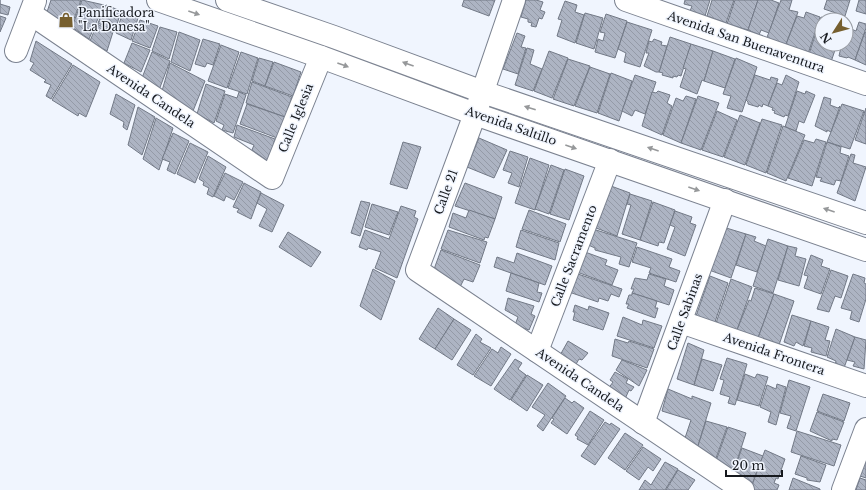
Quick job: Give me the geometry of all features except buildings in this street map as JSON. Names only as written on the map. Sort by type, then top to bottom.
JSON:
[{"type":"street","name":"Avenida Saltillo","points":[[158,0],[321,57],[475,114],[866,250]]},
{"type":"street","name":"Avenida Saltillo","points":[[227,0],[334,37],[483,92],[866,223]]},
{"type":"street","name":"Calle 21","points":[[417,270],[483,92],[514,0]]},
{"type":"street","name":"Avenida San Buenaventura","points":[[626,0],[866,84]]},
{"type":"street","points":[[16,51],[33,7]]},
{"type":"street","name":"Avenida Candela","points":[[33,7],[272,178]]},
{"type":"street","name":"Calle Iglesia","points":[[272,178],[321,57]]},
{"type":"street","name":"Calle Sacramento","points":[[537,351],[610,160]]},
{"type":"street","name":"Calle Sabinas","points":[[643,423],[725,200]]},
{"type":"street","name":"Avenida Candela","points":[[417,270],[743,490]]},
{"type":"street","name":"Avenida Frontera","points":[[681,322],[866,386]]},
{"type":"street","points":[[843,490],[866,429]]},
{"type":"place","name":"Panificadora \"La Danesa\"","points":[[66,20]]}]
